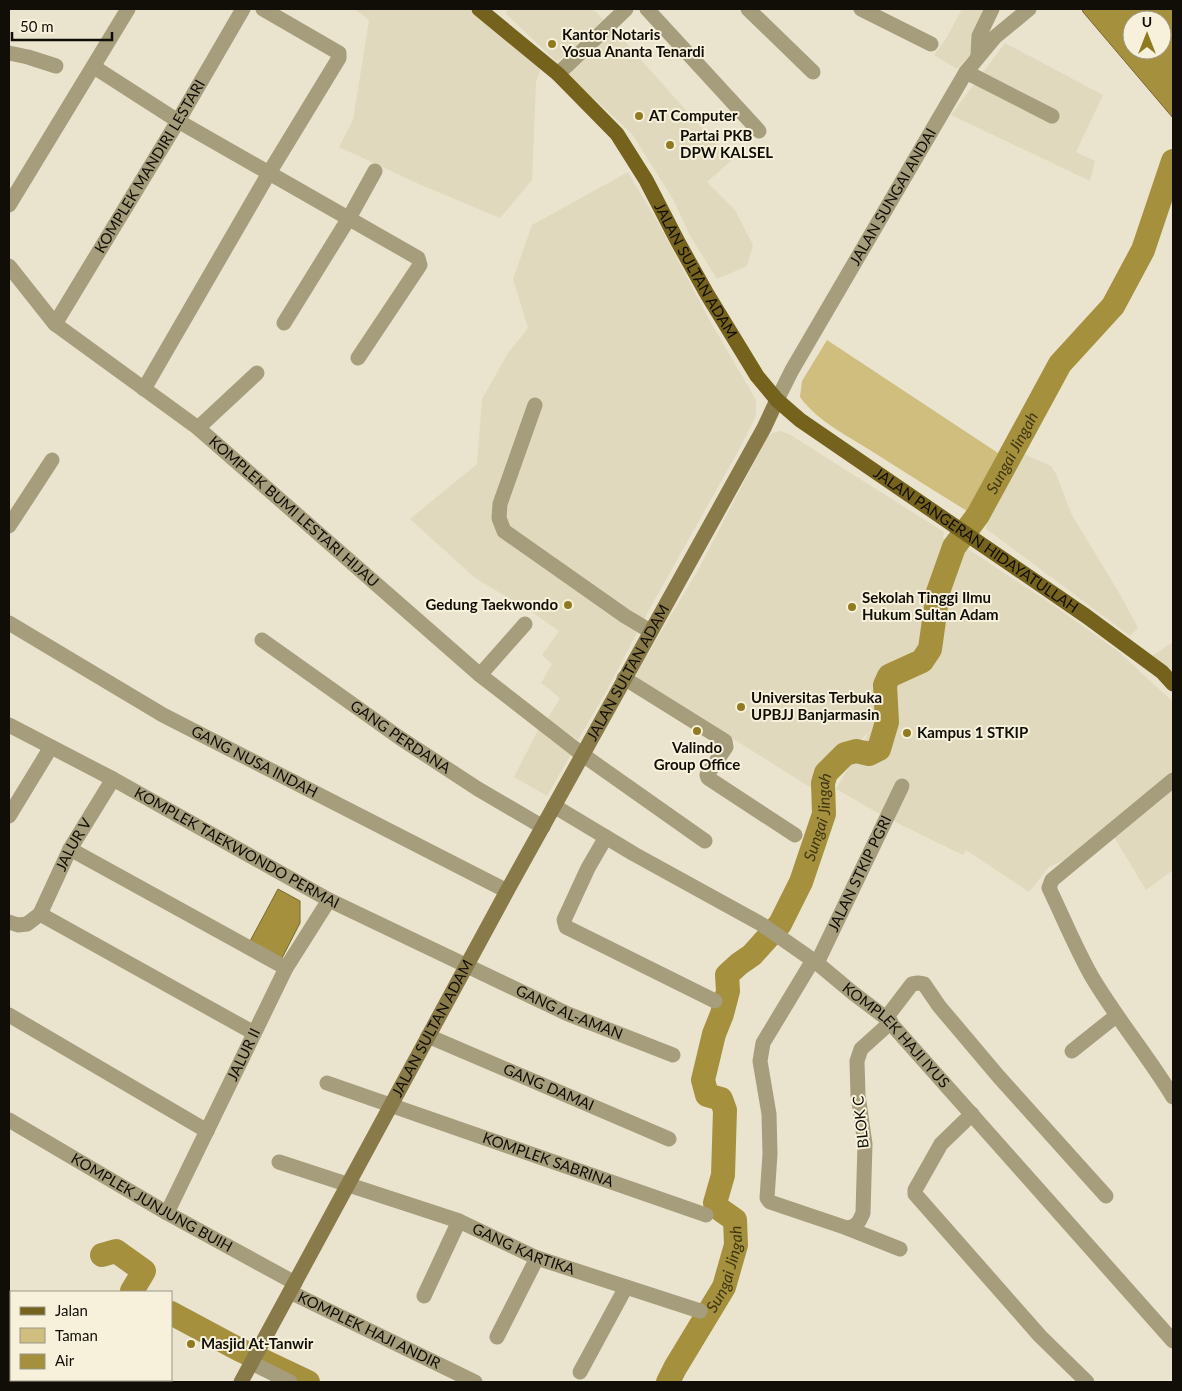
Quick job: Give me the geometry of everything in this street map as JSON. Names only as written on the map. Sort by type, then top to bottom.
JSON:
[{"type":"main road","name":"JALAN SULTAN ADAM","points":[[241,1382],[542,827],[764,428],[777,400],[757,376],[707,294],[630,154],[616,134],[558,74],[479,9]]},
{"type":"main road","name":"JALAN PANGERAN HIDAYATULLAH","points":[[777,400],[800,420],[1094,622],[1162,672],[1173,684]]},
{"type":"street","points":[[9,205],[15,182],[94,67],[128,9]]},
{"type":"street","name":"KOMPLEK MANDIRI LESTARI","points":[[55,324],[178,121],[243,9]]},
{"type":"street","points":[[144,389],[339,55],[263,9]]},
{"type":"street","points":[[558,74],[626,9]]},
{"type":"street","points":[[648,9],[759,131]]},
{"type":"street","points":[[748,9],[813,72]]},
{"type":"street","points":[[861,9],[931,44]]},
{"type":"street","points":[[978,55],[979,36],[992,9]]},
{"type":"street","name":"JALAN SUNGAI ANDAI","points":[[777,400],[801,353],[966,72],[978,55],[995,37],[1029,9]]},
{"type":"street","points":[[9,53],[56,66]]},
{"type":"street","points":[[94,67],[178,121],[418,258],[420,265],[358,358]]},
{"type":"street","points":[[966,72],[1052,116]]},
{"type":"street","points":[[284,323],[349,218],[375,171]]},
{"type":"street","name":"KOMPLEK BUMI LESTARI HIJAU","points":[[9,266],[55,324],[198,428],[480,675],[583,754],[705,841]]},
{"type":"street","points":[[198,428],[257,373]]},
{"type":"street","points":[[535,404],[500,504],[499,518],[504,531],[625,616],[650,631]]},
{"type":"street","points":[[9,526],[52,460]]},
{"type":"street","name":"GANG NUSA INDAH","points":[[9,623],[163,715],[507,891]]},
{"type":"street","points":[[480,675],[525,624]]},
{"type":"street","name":"GANG PERDANA","points":[[262,640],[400,738],[478,790],[542,827]]},
{"type":"street","points":[[624,678],[725,742],[726,747],[707,775],[708,778],[794,835]]},
{"type":"street","name":"KOMPLEK TAEKWONDO PERMAI","points":[[9,725],[113,779],[329,900],[466,967]]},
{"type":"street","points":[[9,816],[51,746]]},
{"type":"street","name":"JALUR V","points":[[40,914],[70,849],[113,779]]},
{"type":"street","points":[[1173,780],[1049,884],[1049,888],[1091,975],[1116,1016],[1159,1074],[1173,1097]]},
{"type":"street","name":"JALAN STKIP PGRI","points":[[847,1228],[770,1202],[767,1198],[770,1154],[769,1114],[760,1061],[763,1043],[815,961],[902,786]]},
{"type":"street","name":"KOMPLEK HAJI IYUS","points":[[554,806],[761,924],[815,961],[852,993],[888,1020],[1173,1341]]},
{"type":"street","points":[[606,837],[588,868],[564,920],[566,927],[714,1001]]},
{"type":"street","points":[[70,849],[286,968]]},
{"type":"street","name":"JALUR II","points":[[167,1213],[286,968],[329,900]]},
{"type":"street","points":[[9,922],[18,925],[27,924],[40,914],[254,1033]]},
{"type":"street","name":"GANG AL-AMAN","points":[[466,967],[568,1014],[673,1055]]},
{"type":"street","points":[[888,1020],[912,984],[924,984],[939,1006],[999,1077],[1106,1196]]},
{"type":"street","points":[[9,1015],[207,1131]]},
{"type":"street","points":[[1072,1051],[1116,1016]]},
{"type":"street","name":"BLOK C","points":[[847,1228],[854,1227],[859,1222],[862,1213],[865,1144],[858,1095],[856,1061],[861,1049],[888,1020]]},
{"type":"street","name":"GANG DAMAI","points":[[428,1036],[669,1138]]},
{"type":"street","name":"KOMPLEK SABRINA","points":[[327,1083],[706,1215]]},
{"type":"street","points":[[972,1114],[941,1144],[915,1190],[915,1194],[1040,1336],[1087,1382]]},
{"type":"street","name":"KOMPLEK JUNJUNG BUIH","points":[[9,1120],[292,1288]]},
{"type":"street","name":"GANG KARTIKA","points":[[279,1162],[348,1186],[459,1220],[536,1258],[700,1310]]},
{"type":"street","points":[[424,1296],[459,1220]]},
{"type":"street","points":[[847,1228],[900,1249]]},
{"type":"street","points":[[497,1337],[536,1258]]},
{"type":"street","points":[[580,1372],[626,1287]]},
{"type":"street","name":"KOMPLEK HAJI ANDIR","points":[[292,1288],[475,1382]]},
{"type":"street","points":[[255,1357],[290,1382]]},
{"type":"shaded area","points":[[354,9],[475,9],[541,68],[536,82],[532,180],[500,218],[419,184],[339,147],[353,120],[369,20]]},
{"type":"shaded area","points":[[509,9],[593,9],[604,20],[557,62],[505,13]]},
{"type":"shaded area","points":[[962,9],[984,9],[973,52],[957,69],[934,55],[947,37]]},
{"type":"shaded area","points":[[611,26],[731,161],[707,182],[735,210],[753,245],[747,266],[717,279],[689,234],[674,201],[632,134],[571,77],[568,68]]},
{"type":"shaded area","points":[[1005,43],[1103,95],[1076,152],[1095,161],[1090,181],[951,115]]},
{"type":"shaded area","points":[[628,172],[756,400],[756,416],[578,740],[547,719],[560,698],[541,683],[552,664],[542,655],[559,631],[529,610],[475,578],[410,519],[477,464],[482,399],[508,353],[528,328],[513,279],[532,225]]},
{"type":"shaded area","points":[[781,431],[789,434],[944,532],[943,538],[947,541],[920,659],[913,660],[912,663],[899,664],[881,677],[877,718],[888,700],[886,694],[892,683],[902,676],[906,678],[917,677],[936,626],[937,603],[956,553],[962,545],[1056,607],[1119,652],[1173,702],[1173,870],[1146,890],[1114,837],[1049,867],[1029,892],[966,850],[963,855],[887,818],[836,789],[869,732],[858,742],[840,749],[816,791],[637,678],[637,672],[698,570],[768,436]]},
{"type":"shaded area","points":[[1024,454],[1051,466],[1056,474],[1072,515],[1138,628],[1130,636],[985,528]]},
{"type":"shaded area","points":[[1173,642],[1173,673],[1152,656]]},
{"type":"shaded area","points":[[539,728],[573,751],[547,796],[514,777]]},
{"type":"green space","points":[[827,340],[998,453],[967,511],[834,428],[807,406],[800,397],[802,381]]},
{"type":"water","points":[[1082,9],[1173,9],[1173,118],[1124,60],[1172,60],[1172,10],[1122,10],[1122,58]]},
{"type":"water","points":[[278,889],[300,901],[300,923],[281,960],[249,943]]},
{"type":"waterway","name":"Sungai Jingah","points":[[668,1382],[724,1287],[736,1245],[735,1220],[718,1208],[715,1203],[723,1175],[725,1110],[721,1099],[707,1095],[703,1080],[714,1034],[728,991],[727,975],[752,955],[780,924],[801,882],[824,814],[823,783],[826,773],[845,754],[856,751],[869,754],[879,749],[887,722],[885,685],[889,676],[922,661],[930,649],[938,592],[954,547],[978,515],[1060,364],[1113,306],[1143,250],[1173,161]]},
{"type":"waterway","points":[[102,1255],[116,1251],[144,1271],[132,1291]]},
{"type":"waterway","points":[[172,1314],[240,1350],[308,1382]]},
{"type":"place","name":"Kantor Notaris Yosua Ananta Tenardi","points":[[552,44]]},
{"type":"place","name":"AT Computer","points":[[639,116]]},
{"type":"place","name":"Partai PKB DPW KALSEL","points":[[670,145]]},
{"type":"place","name":"Gedung Taekwondo","points":[[568,605]]},
{"type":"place","name":"Sekolah Tinggi Ilmu Hukum Sultan Adam","points":[[852,607]]},
{"type":"place","name":"Universitas Terbuka UPBJJ Banjarmasin","points":[[741,707]]},
{"type":"place","name":"Valindo Group Office","points":[[697,731]]},
{"type":"place","name":"Kampus 1 STKIP","points":[[907,733]]},
{"type":"place","name":"Masjid At-Tanwir","points":[[191,1344]]}]
